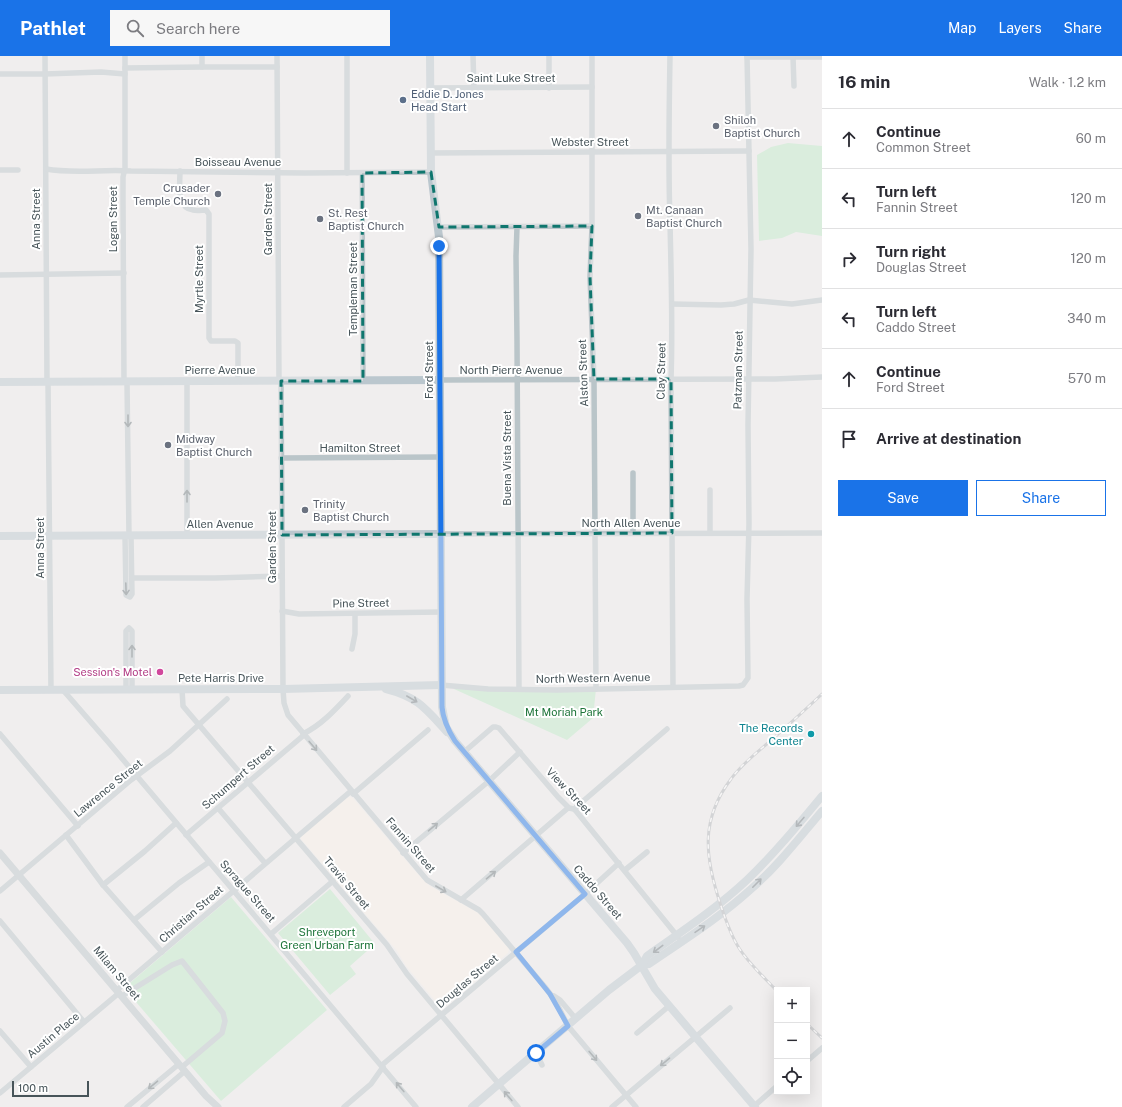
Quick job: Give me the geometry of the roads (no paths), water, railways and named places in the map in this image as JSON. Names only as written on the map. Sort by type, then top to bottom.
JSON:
[{"type":"main road","name":"Ford Street","points":[[430,56],[430,153],[438,227],[442,685]]},
{"type":"main road","name":"Pierre Avenue","points":[[0,382],[440,380]]},
{"type":"main road","name":"Allen Avenue","points":[[0,536],[440,534]]},
{"type":"main road","name":"Pete Harris Drive","points":[[0,690],[283,689],[442,685]]},
{"type":"main road","name":"Caddo Street","points":[[442,685],[446,727],[455,741],[627,943],[642,965],[651,984],[754,1107]]},
{"type":"main road","points":[[376,686],[400,692],[415,699],[455,741]]},
{"type":"main road","points":[[679,938],[746,881],[777,849],[822,796]]},
{"type":"main road","points":[[472,1107],[642,965],[647,956],[719,916],[751,889],[783,857],[822,811]]},
{"type":"street","name":"Anna Street","points":[[45,56],[51,690]]},
{"type":"street","name":"Logan Street","points":[[125,56],[123,201],[128,536],[126,595],[128,597],[132,594],[128,536]]},
{"type":"street","points":[[202,56],[202,67]]},
{"type":"street","name":"Garden Street","points":[[277,56],[283,689]]},
{"type":"street","points":[[347,56],[348,173]]},
{"type":"street","points":[[473,56],[474,88]]},
{"type":"street","points":[[549,56],[549,88]]},
{"type":"street","name":"Alston Street","points":[[592,56],[592,226],[590,291],[594,379],[596,689]]},
{"type":"street","name":"Clay Street","points":[[670,56],[669,152],[672,304],[672,353],[670,379],[673,687]]},
{"type":"street","points":[[748,56],[822,57]]},
{"type":"street","name":"Patzman Street","points":[[745,683],[748,678],[750,221],[748,56]]},
{"type":"street","points":[[793,57],[794,86]]},
{"type":"street","points":[[0,74],[45,74],[202,67],[277,67]]},
{"type":"street","name":"Saint Luke Street","points":[[430,88],[592,87]]},
{"type":"street","name":"Webster Street","points":[[430,153],[749,151]]},
{"type":"street","name":"Boisseau Avenue","points":[[46,169],[81,171],[180,172],[431,172]]},
{"type":"street","points":[[0,170],[18,170]]},
{"type":"street","name":"Myrtle Street","points":[[180,172],[180,192],[182,204],[193,210],[206,210],[209,214],[209,338],[211,341],[235,341],[238,343],[238,381]]},
{"type":"street","name":"Templeman Street","points":[[362,173],[363,381]]},
{"type":"street","points":[[438,227],[592,226]]},
{"type":"street","name":"Buena Vista Street","points":[[517,227],[519,689]]},
{"type":"street","points":[[0,275],[46,273],[124,273]]},
{"type":"street","points":[[672,304],[721,305],[734,304],[749,300],[792,304],[822,300]]},
{"type":"street","name":"North Pierre Avenue","points":[[440,380],[775,379],[822,377]]},
{"type":"street","points":[[187,382],[187,535]]},
{"type":"street","name":"Hamilton Street","points":[[281,458],[440,457]]},
{"type":"street","points":[[633,473],[633,533]]},
{"type":"street","points":[[710,490],[710,533]]},
{"type":"street","name":"North Allen Avenue","points":[[440,534],[822,532]]},
{"type":"street","points":[[132,578],[282,576]]},
{"type":"street","name":"Pine Street","points":[[282,611],[299,614],[441,612]]},
{"type":"street","points":[[352,649],[355,634],[355,614]]},
{"type":"street","points":[[129,628],[132,631],[129,690],[126,631],[129,628]]},
{"type":"street","name":"North Western Avenue","points":[[442,685],[488,689],[562,690],[739,686],[745,683]]},
{"type":"street","name":"Travis Street","points":[[182,689],[183,706],[387,946],[407,974],[518,1107]]},
{"type":"street","name":"Fannin Street","points":[[283,689],[286,710],[303,734],[427,880],[483,914],[550,994],[568,1026],[636,1107]]},
{"type":"street","name":"Sprague Street","points":[[62,690],[234,890],[416,1107]]},
{"type":"street","name":"Schumpert Street","points":[[186,835],[303,734],[329,716],[348,696]]},
{"type":"street","name":"Lawrence Street","points":[[0,891],[137,776],[155,763],[227,699]]},
{"type":"street","name":"View Street","points":[[464,752],[493,727],[496,726],[499,728],[619,863],[679,938]]},
{"type":"street","points":[[461,900],[667,729]]},
{"type":"street","name":"Christian Street","points":[[119,993],[162,952],[265,863],[428,730]]},
{"type":"street","points":[[0,734],[78,826]]},
{"type":"street","points":[[404,853],[520,752]]},
{"type":"street","points":[[218,808],[265,863]]},
{"type":"street","points":[[103,885],[145,851],[176,823]]},
{"type":"street","points":[[66,835],[103,885],[162,952]]},
{"type":"street","points":[[625,870],[647,852]]},
{"type":"street","name":"Milam Street","points":[[0,853],[206,1096],[218,1107]]},
{"type":"street","points":[[134,920],[179,883],[209,862]]},
{"type":"street","name":"Douglas Street","points":[[344,1107],[371,1084],[382,1066],[585,894],[619,863]]},
{"type":"street","points":[[271,934],[333,882]]},
{"type":"street","points":[[0,922],[84,1022]]},
{"type":"street","points":[[119,993],[182,961],[224,1013],[225,1021],[222,1033],[182,1067],[127,1107]]},
{"type":"street","name":"Austin Place","points":[[0,1093],[119,993]]},
{"type":"street","name":"Fannin Street","points":[[550,994],[560,1000],[576,1019]]},
{"type":"street","points":[[637,1033],[669,1006]]},
{"type":"street","points":[[612,1107],[730,1008]]},
{"type":"street","points":[[0,1031],[30,1067]]},
{"type":"street","points":[[809,1059],[822,1048]]},
{"type":"street","points":[[536,1053],[542,1065]]},
{"type":"street","points":[[143,1107],[182,1067]]},
{"type":"street","points":[[754,1107],[774,1089]]},
{"type":"railway","points":[[774,988],[743,954],[728,926],[711,870],[708,839],[710,824],[714,809],[721,794],[739,769],[822,694]]},
{"type":"railway","points":[[810,1027],[822,1038]]},
{"type":"place","name":"Eddie D. Jones Head Start","points":[[403,100]]},
{"type":"place","name":"Shiloh Baptist Church","points":[[716,126]]},
{"type":"place","name":"Crusader Temple Church","points":[[218,194]]},
{"type":"place","name":"Mt. Canaan Baptist Church","points":[[638,216]]},
{"type":"place","name":"St. Rest Baptist Church","points":[[320,219]]},
{"type":"place","name":"Midway Baptist Church","points":[[168,445]]},
{"type":"place","name":"Trinity Baptist Church","points":[[305,510]]},
{"type":"place","name":"Session's Motel","points":[[160,672]]},
{"type":"place","name":"The Records Center","points":[[811,734]]},
{"type":"park label","name":"Mt Moriah Park","points":[[564,712]]},
{"type":"park label","name":"Shreveport Green Urban Farm","points":[[327,938]]}]
